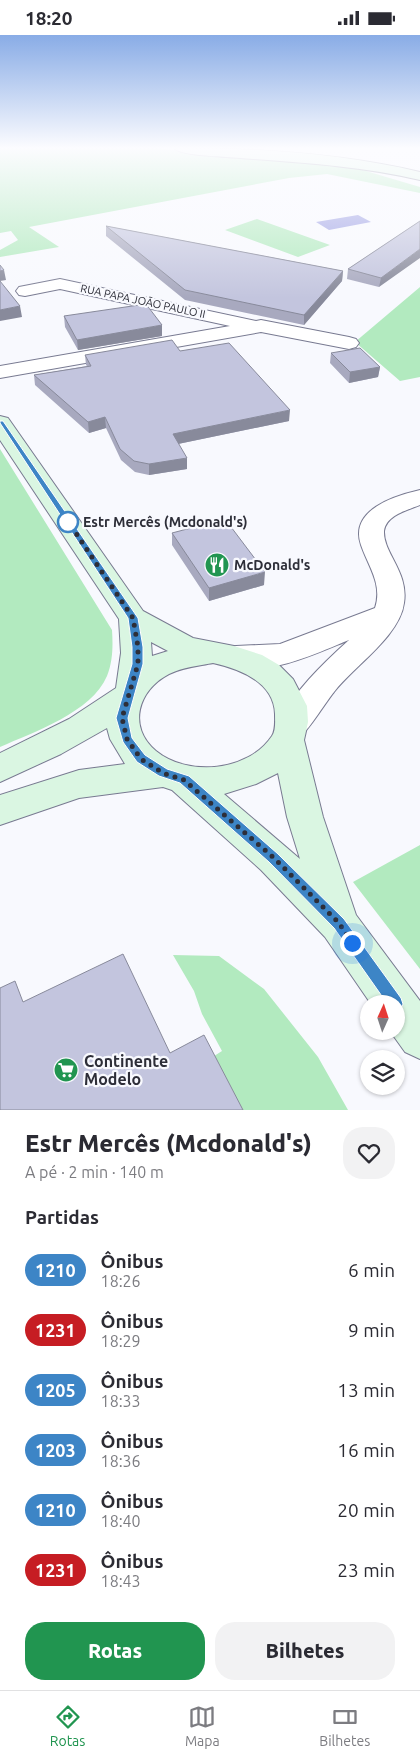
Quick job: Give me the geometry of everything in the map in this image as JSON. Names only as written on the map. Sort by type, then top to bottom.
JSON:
[{"type":"street","name":"RUA PAPA JOÃO PAULO II","points":[[25,291],[60,284],[261,327],[349,343]]},
{"type":"street","name":"RUA PAPA JOÃO PAULO II","points":[[0,372],[261,327]]},
{"type":"street","points":[[0,423],[133,618],[138,647],[138,664],[122,718],[127,739],[141,759],[174,776],[274,858],[339,923],[390,995]]},
{"type":"street","points":[[0,810],[79,784],[174,776],[216,782],[247,775],[272,760],[327,679],[375,632],[386,614],[393,595],[393,588],[373,541],[372,531],[375,520],[383,511],[399,503],[420,497]]},
{"type":"street","points":[[0,768],[60,741],[98,719],[129,692],[147,672],[166,661],[188,655],[264,657],[283,655],[386,614]]},
{"type":"street","points":[[133,618],[176,643],[224,655],[260,667],[279,683],[290,703],[290,732],[305,817],[339,923]]},
{"type":"street","points":[[405,1016],[420,1037]]},
{"type":"green space","points":[[0,198],[182,198],[29,227],[59,247],[0,257],[0,250],[18,240],[11,231],[0,233]]},
{"type":"green space","points":[[257,219],[330,245],[298,257],[225,230]]},
{"type":"green space","points":[[420,287],[420,377],[400,381],[355,342]]},
{"type":"green space","points":[[0,449],[112,630],[112,641],[111,659],[107,676],[89,700],[61,719],[0,747]]},
{"type":"green space","points":[[420,845],[420,969],[353,882]]},
{"type":"green space","points":[[173,955],[219,956],[264,989],[318,1057],[348,1110],[238,1110],[211,1058],[222,1051],[202,1014],[194,991]]},
{"type":"water","points":[[358,215],[371,222],[329,230],[316,222]]},
{"type":"building","points":[[420,221],[420,249],[381,278],[348,269]]},
{"type":"building","points":[[106,226],[343,271],[304,315],[185,290]]},
{"type":"building","points":[[0,281],[20,306],[0,310]]},
{"type":"building","points":[[146,304],[162,325],[77,340],[64,316]]},
{"type":"building","points":[[172,340],[180,351],[229,343],[290,410],[173,434],[187,458],[149,464],[134,461],[120,449],[105,417],[88,422],[34,375],[91,366],[85,355]]},
{"type":"building","points":[[360,348],[380,367],[350,372],[331,353]]},
{"type":"building","name":"McDonald's","points":[[225,519],[265,572],[209,588],[172,533]]},
{"type":"building","points":[[123,954],[170,1053],[204,1035],[243,1110],[0,1110],[0,988],[15,981],[23,1002]]},
{"type":"bus line","name":"1210","points":[[0,423],[133,618],[138,647],[138,664],[122,718],[127,739],[141,759],[163,773],[184,780],[274,858],[339,923],[390,995]]},
{"type":"place","name":"Estr Mercês (Mcdonald's)","points":[[68,522]]},
{"type":"place","name":"McDonald's","points":[[217,565]]},
{"type":"place","name":"Continente Modelo","points":[[66,1070]]},
{"type":"route","points":[[68,522],[65,517],[133,618],[138,647],[138,664],[122,718],[127,739],[141,759],[163,773],[184,780],[274,858],[339,923],[352,943]]}]
